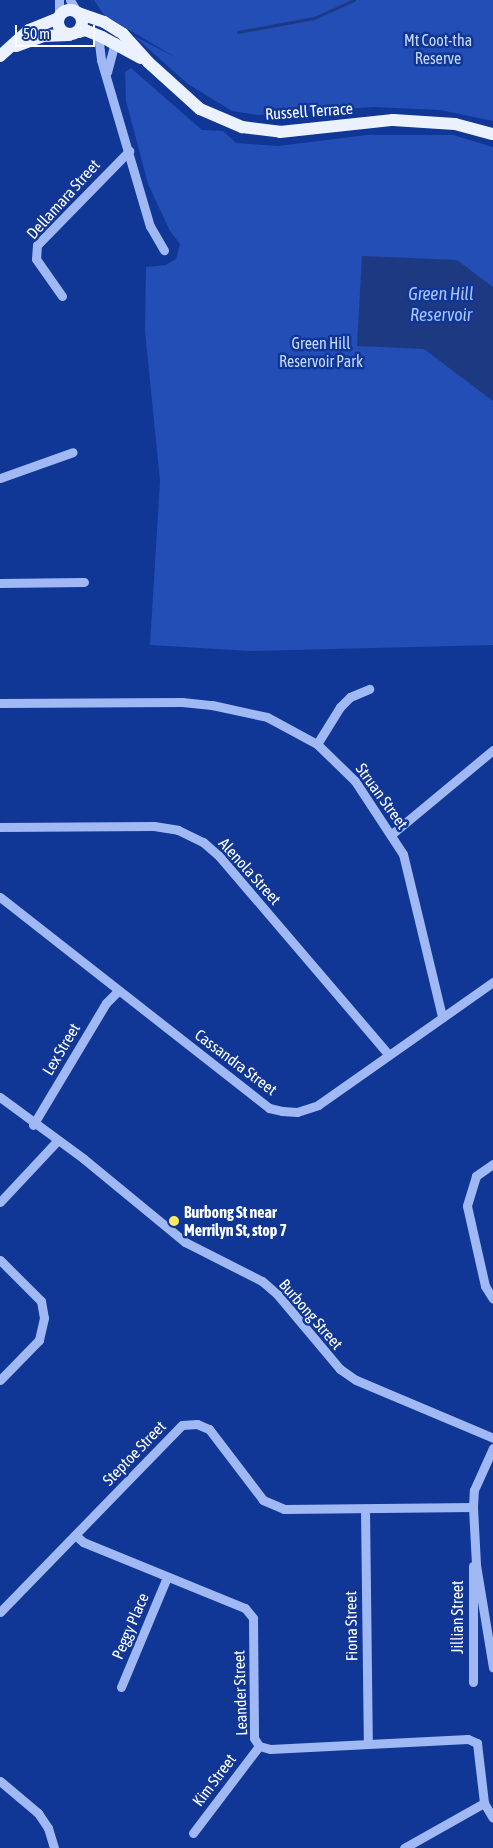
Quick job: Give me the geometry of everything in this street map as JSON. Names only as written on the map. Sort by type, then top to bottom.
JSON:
[{"type":"main road","points":[[4,52],[32,29],[59,18],[69,10],[78,12],[83,21],[74,33],[60,30],[59,18]]},
{"type":"main road","name":"Russell Terrace","points":[[78,12],[100,20],[127,37],[148,62],[200,108],[256,130],[280,132],[393,120],[455,124],[493,134]]},
{"type":"main road","points":[[100,20],[113,33],[115,42]]},
{"type":"main road","name":"Russell Terrace","points":[[4,52],[43,36],[74,33],[98,35],[115,42],[148,62]]},
{"type":"street","points":[[59,0],[59,18]]},
{"type":"street","points":[[70,0],[78,12]]},
{"type":"street","points":[[98,35],[100,60],[107,73],[152,231],[164,250]]},
{"type":"street","points":[[107,73],[108,56],[115,42]]},
{"type":"street","name":"Dellamara Street","points":[[62,296],[36,258],[38,245],[129,151]]},
{"type":"street","points":[[0,478],[73,452]]},
{"type":"street","points":[[0,583],[84,582]]},
{"type":"street","points":[[317,744],[340,707],[350,697],[369,689]]},
{"type":"street","name":"Struan Street","points":[[0,703],[182,702],[212,705],[267,718],[317,744],[356,780],[393,833],[403,854],[442,1017]]},
{"type":"street","points":[[393,833],[493,750]]},
{"type":"street","name":"Alenola Street","points":[[0,827],[154,826],[178,830],[203,842],[219,856],[388,1054]]},
{"type":"street","name":"Cassandra Street","points":[[0,896],[118,991],[269,1108],[282,1111],[297,1112],[318,1104],[493,982]]},
{"type":"street","name":"Lex Street","points":[[33,1125],[106,1002],[118,991]]},
{"type":"street","name":"Burbong Street","points":[[0,1098],[33,1125],[58,1141],[185,1242],[262,1282],[276,1294],[340,1369],[356,1380],[493,1438]]},
{"type":"street","points":[[0,1202],[58,1141]]},
{"type":"street","points":[[493,1164],[476,1176],[467,1206],[485,1286],[493,1299]]},
{"type":"street","points":[[0,1260],[41,1300],[44,1318],[38,1340],[0,1380]]},
{"type":"street","name":"Steptoe Street","points":[[0,1612],[182,1425],[197,1424],[209,1429],[264,1500],[284,1509],[473,1507]]},
{"type":"street","points":[[473,1507],[474,1490],[493,1448]]},
{"type":"street","name":"Jillian Street","points":[[473,1507],[475,1553],[493,1668]]},
{"type":"street","name":"Fiona Street","points":[[365,1509],[368,1743]]},
{"type":"street","name":"Leander Street","points":[[75,1535],[83,1542],[244,1608],[253,1618],[254,1738],[259,1746],[270,1750],[368,1743],[468,1739],[477,1743],[484,1803]]},
{"type":"street","name":"Jillian Street","points":[[473,1682],[471,1590],[475,1553]]},
{"type":"street","name":"Peggy Place","points":[[121,1687],[167,1577]]},
{"type":"street","name":"Kim Street","points":[[193,1833],[259,1746]]},
{"type":"street","points":[[0,1781],[38,1813],[48,1828],[54,1848]]},
{"type":"street","points":[[404,1848],[484,1803],[493,1818]]},
{"type":"green space","name":"Mt Coot-tha Reserve","points":[[94,0],[493,0],[493,121],[440,110],[373,107],[258,115],[232,111],[188,84],[134,36],[177,58],[104,15]]},
{"type":"green space","name":"Green Hill Reservoir Park","points":[[131,68],[202,130],[223,131],[236,143],[278,146],[367,135],[453,135],[493,147],[493,645],[250,651],[150,645],[160,481],[145,331],[146,267],[166,265],[176,259],[180,244],[170,231],[148,184],[126,101],[125,72]]},
{"type":"water","name":"Green Hill Reservoir","points":[[362,256],[457,260],[493,287],[493,401],[424,349],[357,346]]},
{"type":"waterway","points":[[238,32],[314,18],[354,0]]},
{"type":"place","name":"Burbong St near Merrilyn St, stop 7","points":[[174,1221]]}]
